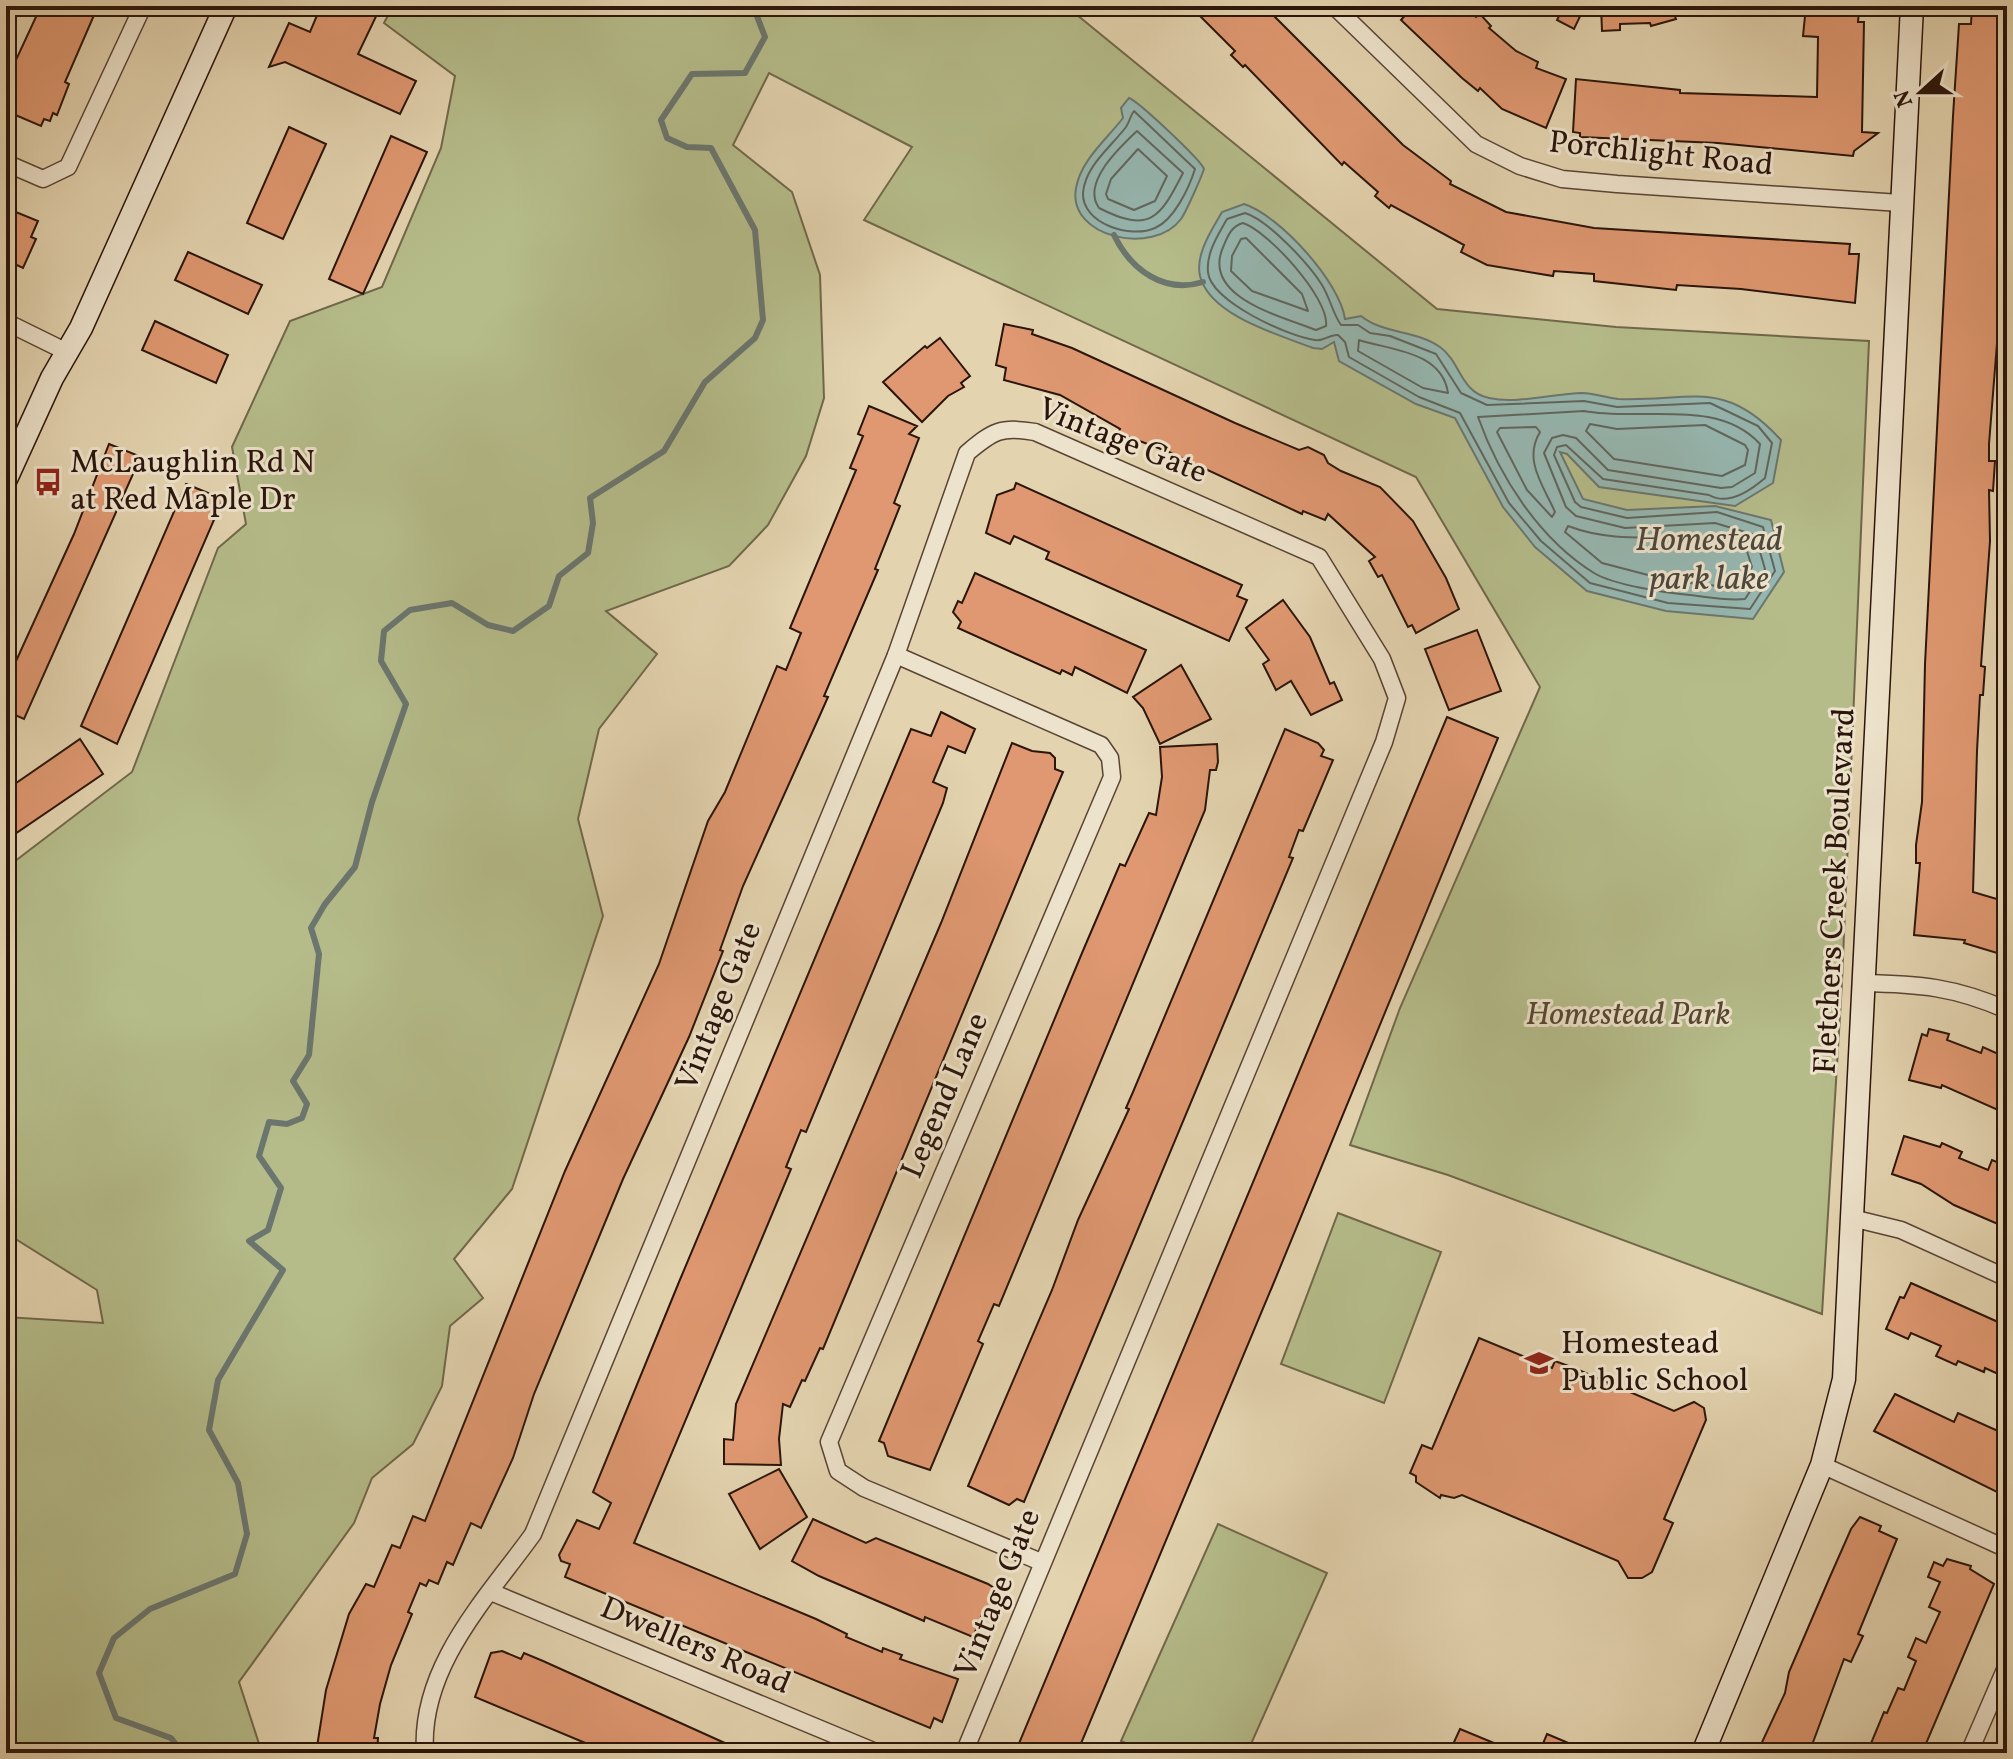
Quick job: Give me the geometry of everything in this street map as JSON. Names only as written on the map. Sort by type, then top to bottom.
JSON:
[{"type":"street","points":[[6,163],[43,179],[68,167],[143,6]]},
{"type":"street","points":[[6,479],[226,6]]},
{"type":"street","name":"Porchlight Road","points":[[1334,6],[1476,144],[1520,166],[1562,179],[1900,203]]},
{"type":"street","name":"Fletchers Creek Boulevard","points":[[1703,1753],[1822,1465],[1844,1379],[1912,6]]},
{"type":"street","points":[[6,322],[67,352]]},
{"type":"street","name":"Vintage Gate","points":[[425,1753],[433,1693],[474,1608],[491,1592],[533,1534],[896,655],[967,453],[989,434],[1009,427],[1035,432],[1319,557],[1382,659],[1397,698],[1378,757],[964,1753]]},
{"type":"street","name":"Legend Lane","points":[[896,655],[1101,745],[1110,758],[1112,777],[829,1442],[838,1471],[864,1488],[1041,1562]]},
{"type":"street","points":[[1863,983],[1933,985],[1968,992],[2007,1010]]},
{"type":"street","points":[[1852,1218],[1901,1230],[2007,1278]]},
{"type":"street","points":[[1822,1465],[2007,1549]]},
{"type":"street","name":"Dwellers Road","points":[[491,1592],[878,1753]]},
{"type":"street","points":[[1969,1753],[2007,1665]]},
{"type":"green space","name":"Homestead Park","points":[[393,6],[1066,6],[1437,309],[1616,327],[1869,341],[1842,982],[1822,1314],[1448,1175],[1350,1145],[1400,1008],[1540,687],[1416,477],[864,220],[912,147],[769,73],[733,145],[792,192],[820,275],[824,398],[806,456],[768,525],[729,566],[606,611],[657,654],[599,729],[578,819],[603,916],[512,1189],[454,1259],[483,1298],[450,1326],[442,1386],[413,1444],[372,1478],[354,1523],[239,1682],[262,1753],[6,1753],[6,1317],[103,1323],[97,1290],[6,1233],[6,868],[132,772],[218,548],[246,524],[232,447],[290,321],[382,287],[441,148],[455,76],[384,23]]},
{"type":"green space","points":[[1338,1213],[1441,1252],[1384,1403],[1281,1364]]},
{"type":"green space","points":[[1218,1524],[1327,1573],[1247,1753],[1147,1753],[1121,1741]]},
{"type":"water","points":[[1129,98],[1169,131],[1204,169],[1181,219],[1168,230],[1152,237],[1134,239],[1098,230],[1085,219],[1077,205],[1076,188],[1089,159],[1123,118],[1121,108]]},
{"type":"water","name":"Homestead park lake","points":[[1244,204],[1274,221],[1306,252],[1332,287],[1345,319],[1361,316],[1379,326],[1440,347],[1466,383],[1479,395],[1500,400],[1582,393],[1618,399],[1705,397],[1742,407],[1761,420],[1781,440],[1773,483],[1735,506],[1599,487],[1567,454],[1560,452],[1583,499],[1627,510],[1715,506],[1771,520],[1784,572],[1753,619],[1666,611],[1587,591],[1535,547],[1503,507],[1455,418],[1416,404],[1339,361],[1334,342],[1322,349],[1313,348],[1248,322],[1217,302],[1206,290],[1200,276],[1202,251],[1222,212]]},
{"type":"building","points":[[41,6],[98,6],[65,82],[69,84],[57,115],[53,113],[50,121],[44,119],[41,126],[6,111],[6,56],[16,60]]},
{"type":"building","points":[[321,6],[381,6],[358,54],[416,81],[400,114],[285,62],[269,67],[289,23],[310,32]]},
{"type":"building","points":[[1190,6],[1264,6],[1403,145],[1451,181],[1450,184],[1506,212],[1594,228],[1850,244],[1849,254],[1859,254],[1855,303],[1741,289],[1677,285],[1676,290],[1594,281],[1594,274],[1554,271],[1553,276],[1487,265],[1461,252],[1464,245],[1391,205],[1389,208],[1375,196],[1378,192],[1344,162],[1342,165],[1245,65],[1243,67],[1231,55],[1235,51]]},
{"type":"building","points":[[1413,6],[1465,6],[1476,17],[1480,14],[1491,26],[1489,28],[1516,51],[1538,62],[1536,68],[1566,79],[1546,128],[1502,109],[1480,88],[1478,91],[1462,78],[1401,20]]},
{"type":"building","points":[[1564,6],[1585,6],[1574,29],[1557,20]]},
{"type":"building","points":[[1601,6],[1671,6],[1676,19],[1651,26],[1650,23],[1620,24],[1620,30],[1602,31]]},
{"type":"building","points":[[1806,6],[1859,11],[1858,22],[1864,22],[1862,132],[1878,133],[1854,151],[1853,156],[1718,143],[1580,137],[1580,133],[1573,132],[1576,79],[1680,90],[1680,93],[1817,97],[1818,37],[1803,36]]},
{"type":"building","points":[[1972,6],[2007,6],[2007,174],[2002,174],[1998,220],[2004,220],[2004,255],[1989,444],[1989,461],[1995,461],[1993,491],[1989,490],[1990,541],[1981,666],[1985,667],[1977,751],[1973,892],[2007,902],[2007,956],[1964,943],[1965,940],[1914,935],[1920,863],[1916,863],[1916,845],[1922,802],[1925,664],[1953,116],[1959,24],[1971,24]]},
{"type":"building","points":[[289,127],[326,144],[283,239],[247,223]]},
{"type":"building","points":[[391,136],[427,152],[363,294],[329,279]]},
{"type":"building","points":[[6,208],[38,221],[31,237],[36,239],[23,268],[6,260]]},
{"type":"building","points":[[188,252],[262,285],[248,314],[175,280]]},
{"type":"building","points":[[155,321],[228,355],[216,383],[142,350]]},
{"type":"building","points":[[1004,324],[1033,330],[1032,334],[1072,348],[1299,450],[1308,447],[1324,455],[1328,463],[1341,471],[1380,487],[1413,521],[1446,578],[1459,609],[1416,633],[1412,625],[1408,627],[1382,575],[1378,577],[1369,561],[1375,557],[1328,514],[1325,520],[1303,511],[1302,514],[1169,452],[1118,433],[1120,429],[1060,395],[1004,380],[1006,368],[996,365]]},
{"type":"building","points":[[940,338],[970,376],[961,383],[964,387],[948,396],[922,422],[883,382],[925,346],[927,348]]},
{"type":"building","points":[[869,406],[917,426],[909,434],[919,438],[894,503],[900,506],[875,569],[878,570],[824,696],[828,697],[743,886],[720,950],[723,951],[689,1037],[623,1179],[534,1394],[513,1458],[481,1528],[471,1523],[453,1565],[447,1562],[438,1584],[429,1580],[426,1586],[420,1583],[380,1704],[374,1738],[378,1738],[377,1753],[316,1753],[326,1690],[349,1614],[366,1584],[374,1587],[392,1545],[400,1548],[413,1516],[425,1521],[565,1171],[659,964],[708,821],[725,792],[777,666],[786,670],[801,633],[790,628],[856,470],[850,468],[863,436],[858,434]]},
{"type":"building","points":[[109,444],[139,456],[137,465],[24,719],[6,711],[6,683],[74,534]]},
{"type":"building","points":[[1016,483],[1242,585],[1237,596],[1247,600],[1229,641],[1046,559],[1049,552],[1014,536],[1010,544],[986,533],[997,495],[1014,489]]},
{"type":"building","points":[[186,484],[223,499],[117,744],[81,726]]},
{"type":"building","points":[[975,573],[1146,650],[1127,693],[1075,667],[1072,675],[1062,670],[1060,674],[958,628],[961,622],[953,612],[958,601],[962,603]]},
{"type":"building","points":[[1283,600],[1310,637],[1330,684],[1334,682],[1342,700],[1311,715],[1291,681],[1276,690],[1263,664],[1269,660],[1246,628]]},
{"type":"building","points":[[1477,630],[1501,691],[1449,710],[1425,649]]},
{"type":"building","points":[[1181,665],[1211,719],[1160,744],[1143,708],[1133,697]]},
{"type":"building","points":[[941,712],[975,729],[965,753],[948,746],[933,782],[947,788],[943,803],[806,1132],[801,1130],[786,1167],[791,1169],[634,1543],[816,1619],[847,1634],[846,1637],[882,1652],[883,1648],[902,1655],[900,1659],[958,1679],[942,1722],[934,1718],[930,1728],[565,1577],[570,1564],[561,1561],[559,1555],[577,1520],[599,1529],[611,1503],[593,1492],[679,1282],[911,729],[931,736]]},
{"type":"building","points":[[1447,717],[1498,738],[1272,1287],[1077,1753],[1015,1753]]},
{"type":"building","points":[[1285,729],[1318,743],[1324,750],[1321,756],[1333,760],[1303,831],[1299,830],[1289,857],[1293,858],[1024,1502],[1017,1499],[1009,1505],[968,1486],[1052,1290],[1078,1220],[1129,1109],[1126,1108]]},
{"type":"building","points":[[80,739],[103,774],[6,840],[6,790]]},
{"type":"building","points":[[1012,743],[1032,751],[1050,753],[1055,758],[1055,769],[1063,772],[823,1349],[820,1348],[790,1407],[783,1404],[779,1439],[781,1465],[724,1464],[724,1439],[733,1440],[736,1404],[941,923]]},
{"type":"building","points":[[1217,744],[1218,762],[1216,770],[1210,770],[1205,810],[999,1306],[994,1304],[978,1341],[983,1344],[930,1470],[888,1456],[884,1443],[879,1441],[1082,953],[1120,864],[1125,866],[1149,813],[1156,815],[1162,777],[1160,747]]},
{"type":"building","points":[[1929,1029],[1949,1034],[1947,1040],[1981,1053],[1983,1047],[2007,1058],[2007,1114],[1942,1085],[1941,1088],[1909,1080],[1922,1034],[1927,1036]]},
{"type":"building","points":[[1904,1136],[1940,1147],[1942,1143],[1962,1152],[1959,1158],[1988,1170],[1992,1160],[2007,1166],[2007,1228],[1954,1205],[1921,1184],[1892,1174]]},
{"type":"building","points":[[1911,1283],[2007,1326],[2007,1378],[1958,1361],[1956,1365],[1936,1356],[1941,1346],[1911,1333],[1908,1339],[1886,1329],[1900,1297],[1904,1298]]},
{"type":"building","points":[[1479,1338],[1552,1368],[1555,1361],[1574,1368],[1674,1411],[1694,1402],[1704,1408],[1706,1420],[1664,1519],[1673,1523],[1652,1572],[1642,1578],[1628,1578],[1618,1561],[1462,1495],[1454,1498],[1441,1495],[1440,1498],[1416,1482],[1416,1476],[1410,1473],[1422,1445],[1432,1449]]},
{"type":"building","points":[[1895,1394],[1954,1422],[1958,1413],[2007,1435],[2007,1497],[1874,1431]]},
{"type":"building","points":[[779,1469],[807,1517],[760,1549],[729,1494]]},
{"type":"building","points":[[1860,1517],[1881,1526],[1879,1531],[1897,1539],[1858,1634],[1863,1636],[1851,1662],[1844,1659],[1809,1753],[1757,1753],[1785,1693],[1789,1672],[1829,1579],[1851,1529]]},
{"type":"building","points":[[813,1519],[866,1543],[876,1538],[997,1590],[988,1612],[984,1610],[973,1637],[925,1617],[924,1621],[819,1576],[792,1561]]},
{"type":"building","points":[[1947,1559],[1971,1566],[1970,1569],[1994,1584],[1922,1753],[1867,1753],[1898,1688],[1904,1690],[1916,1661],[1908,1657],[1916,1638],[1926,1643],[1940,1612],[1929,1607],[1940,1582],[1928,1577],[1934,1562],[1943,1566]]},
{"type":"building","points":[[502,1651],[521,1659],[524,1653],[747,1753],[609,1753],[475,1697],[491,1653]]},
{"type":"building","points":[[1460,1729],[1518,1753],[1449,1753]]},
{"type":"building","points":[[1547,1734],[1592,1753],[1539,1753]]},
{"type":"waterway","points":[[183,1753],[171,1738],[116,1718],[99,1673],[114,1638],[150,1609],[235,1574],[247,1534],[238,1483],[209,1430],[218,1380],[283,1270],[249,1241],[268,1230],[281,1188],[259,1156],[269,1122],[287,1124],[302,1118],[307,1104],[293,1081],[309,1055],[319,954],[311,928],[325,904],[355,867],[372,802],[406,704],[381,661],[384,631],[410,610],[452,603],[488,625],[513,631],[549,606],[559,576],[588,553],[593,523],[590,498],[664,451],[705,382],[755,338],[763,320],[755,230],[711,148],[687,147],[667,138],[661,120],[692,74],[745,73],[765,37],[753,6]]},
{"type":"waterway","points":[[1114,235],[1130,259],[1150,276],[1175,285],[1203,282]]},
{"type":"place","name":"McLaughlin Rd N at Red Maple Dr","points":[[48,482]]},
{"type":"place","name":"Homestead Public School","points":[[1539,1363]]}]
